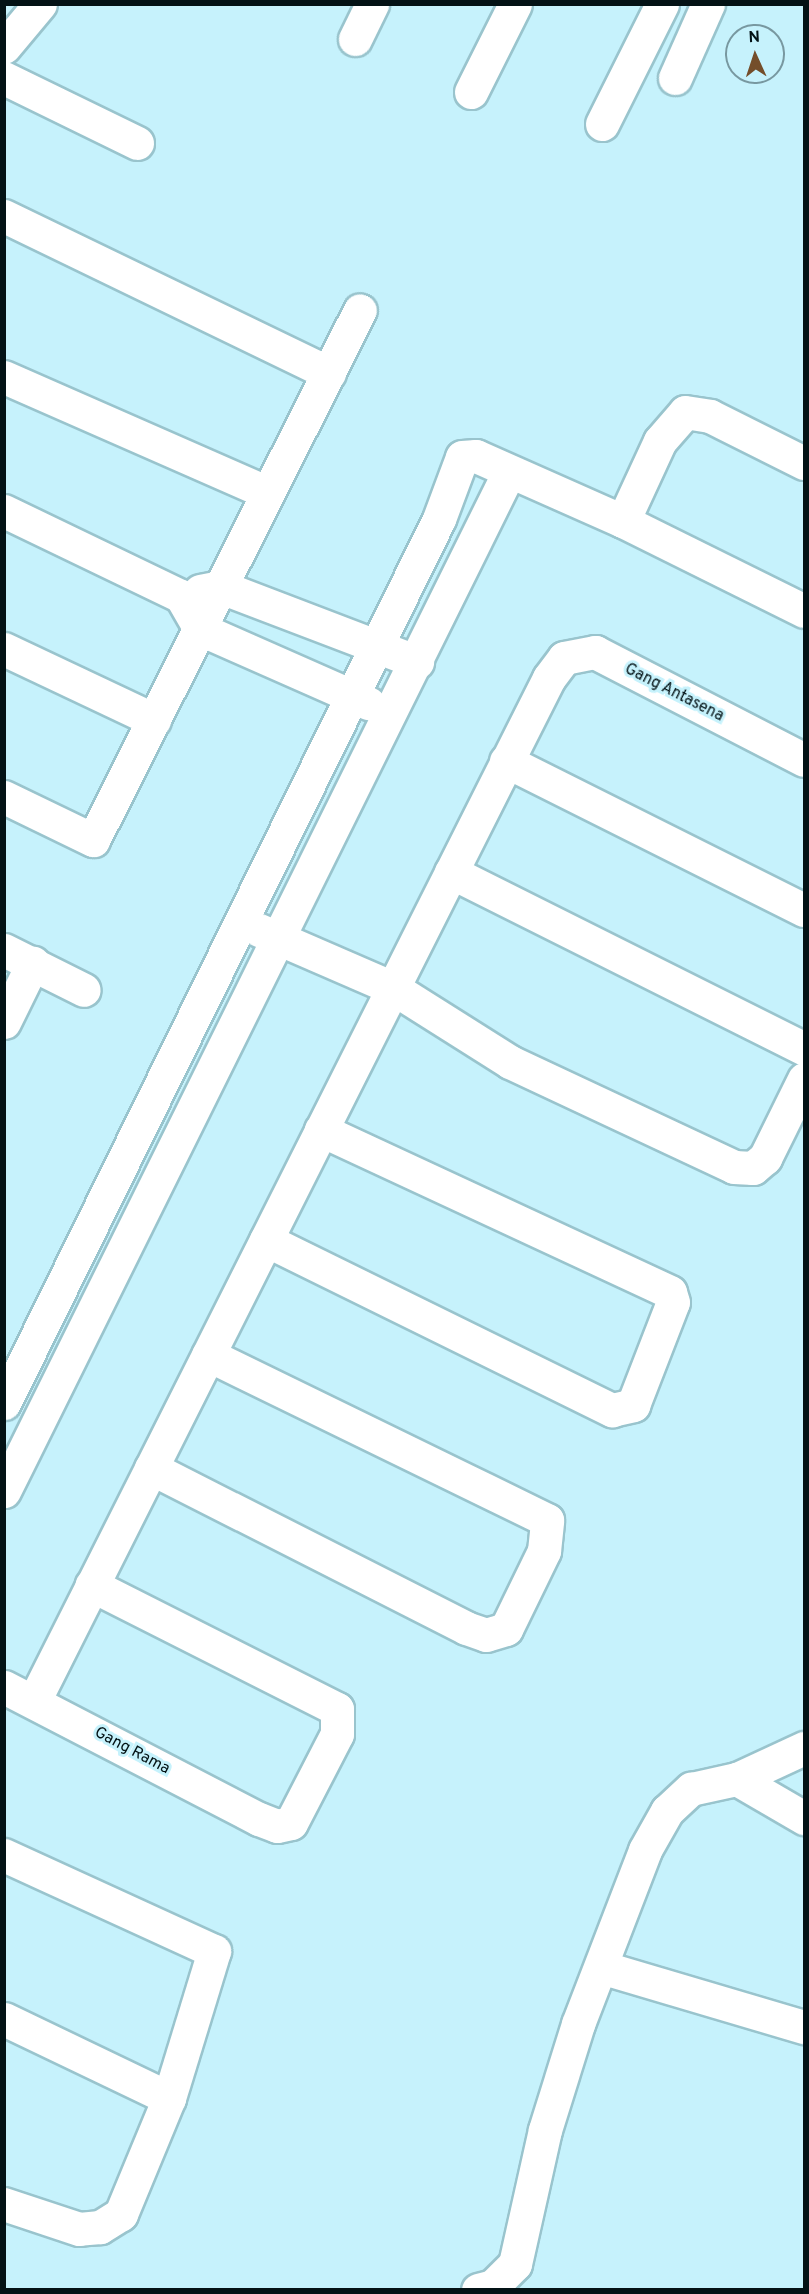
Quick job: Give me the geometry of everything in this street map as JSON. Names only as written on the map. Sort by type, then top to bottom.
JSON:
[{"type":"street","points":[[4,46],[40,4]]},
{"type":"street","points":[[355,39],[372,4]]},
{"type":"street","points":[[471,92],[515,4]]},
{"type":"street","points":[[602,124],[662,4]]},
{"type":"street","points":[[675,78],[708,5]]},
{"type":"street","points":[[4,78],[137,143]]},
{"type":"street","points":[[4,216],[328,373]]},
{"type":"street","points":[[4,797],[93,840],[360,310]]},
{"type":"street","points":[[4,377],[268,493]]},
{"type":"street","points":[[623,521],[660,441],[685,412],[710,416],[804,463]]},
{"type":"street","points":[[51,1397],[8,1386],[242,921],[349,693],[438,519],[459,461],[465,455],[476,456],[623,521],[804,610]]},
{"type":"street","points":[[4,1491],[417,662],[509,472]]},
{"type":"street","points":[[4,511],[181,596],[200,629],[349,693],[391,714]]},
{"type":"street","points":[[181,596],[221,587],[374,642],[417,662]]},
{"type":"street","points":[[4,649],[154,720]]},
{"type":"street","name":"Gang Antasena","points":[[34,1699],[506,761],[549,678],[564,658],[595,652],[804,760]]},
{"type":"street","points":[[506,761],[804,910]]},
{"type":"street","points":[[451,872],[804,1048]]},
{"type":"street","points":[[242,921],[277,940],[393,987],[510,1062],[745,1170],[765,1158],[804,1078]]},
{"type":"street","points":[[4,1022],[19,956],[84,990]]},
{"type":"street","points":[[266,1240],[612,1410],[633,1405],[673,1302],[670,1292],[321,1130]]},
{"type":"street","points":[[151,1468],[466,1628],[486,1635],[506,1629],[544,1551],[547,1520],[208,1355]]},
{"type":"street","name":"Gang Rama","points":[[4,1687],[34,1699],[259,1819],[277,1826],[291,1823],[337,1734],[337,1710],[92,1585]]},
{"type":"street","points":[[478,2289],[493,2286],[515,2264],[545,2130],[601,1967],[645,1850],[667,1812],[691,1789],[737,1779],[804,1748]]},
{"type":"street","points":[[737,1779],[804,1818]]},
{"type":"street","points":[[4,1855],[214,1951],[169,2098],[121,2214],[100,2227],[79,2229],[4,2204]]},
{"type":"street","points":[[601,1967],[804,2027]]},
{"type":"street","points":[[4,2019],[169,2098]]}]
